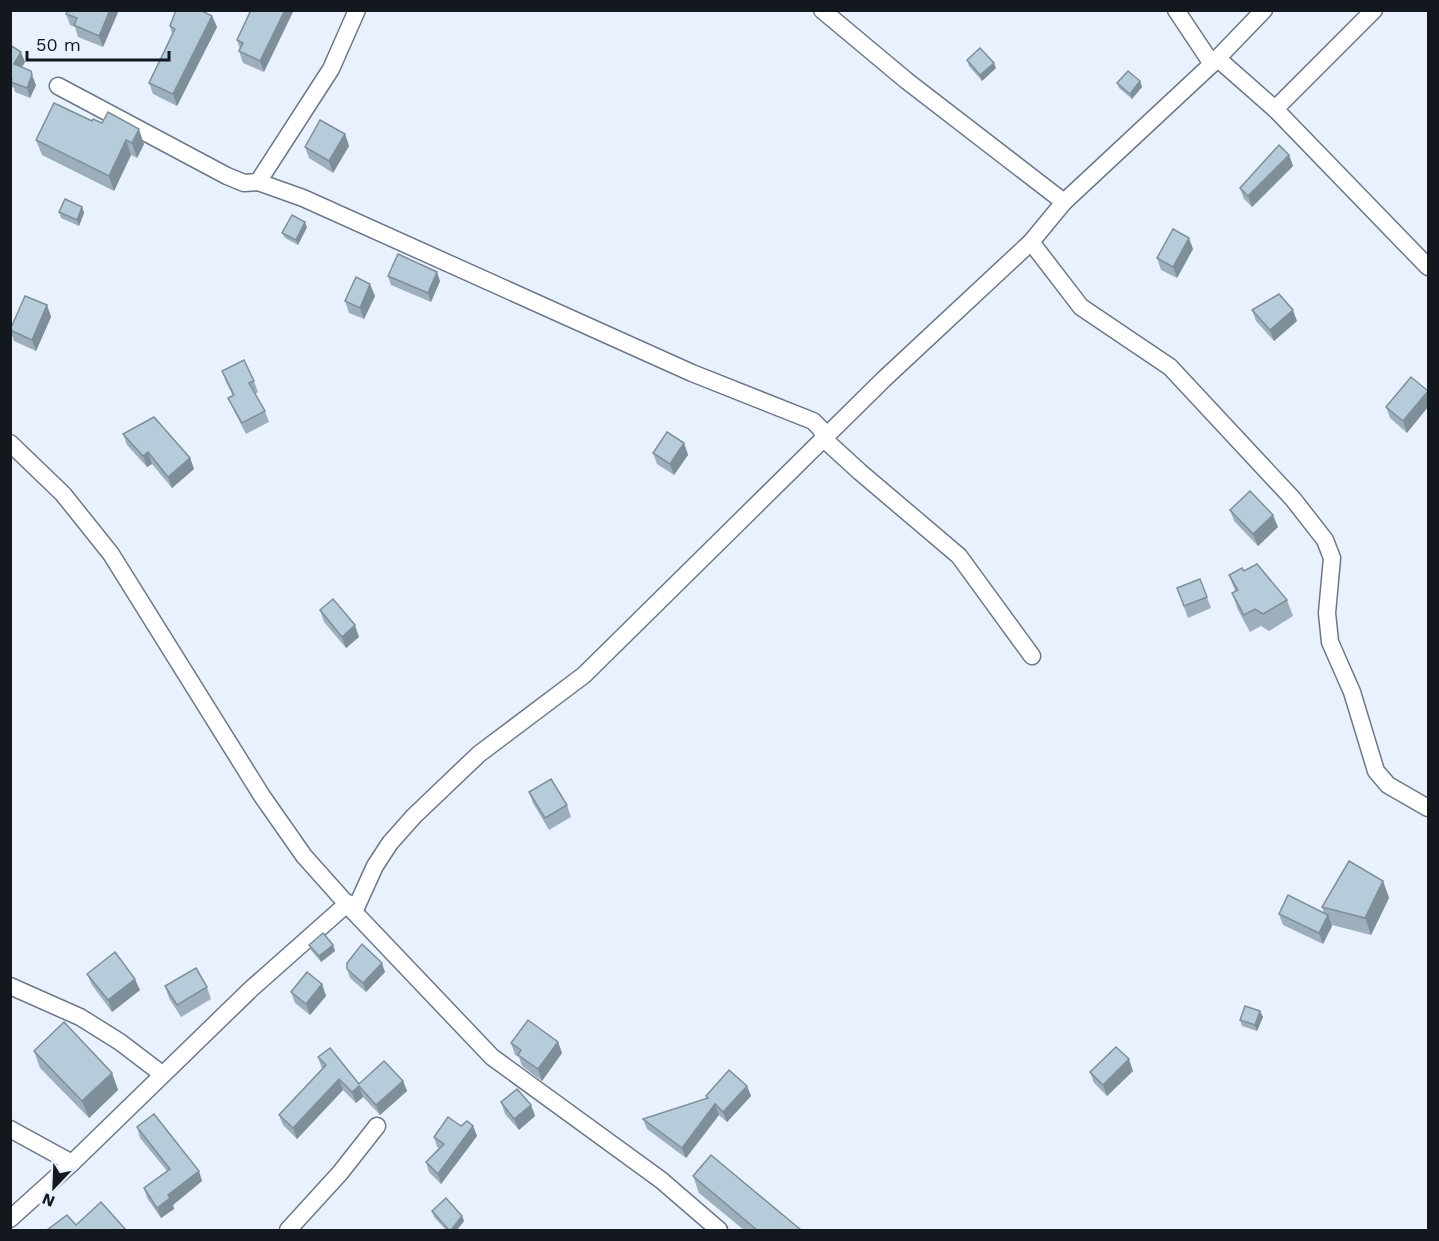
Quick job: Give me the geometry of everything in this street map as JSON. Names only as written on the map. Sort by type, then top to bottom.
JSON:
[{"type":"street","points":[[258,182],[331,69],[357,10]]},
{"type":"street","points":[[822,10],[907,81],[1064,202]]},
{"type":"street","points":[[1176,10],[1215,61],[1275,109],[1428,267]]},
{"type":"street","points":[[10,1219],[72,1163],[250,989],[351,908],[390,843],[414,816],[479,754],[584,675],[825,440],[884,379],[1031,242],[1064,202],[1215,61],[1264,10]]},
{"type":"street","points":[[1275,109],[1374,10]]},
{"type":"street","points":[[58,86],[226,176],[244,183],[258,182],[303,198],[681,368],[813,421],[821,429],[825,440],[905,512],[959,556],[1032,656]]},
{"type":"street","points":[[1031,242],[1081,308],[1170,367],[1293,499],[1325,540],[1332,558],[1327,613],[1330,642],[1352,692],[1376,771],[1388,785],[1428,808]]},
{"type":"street","points":[[10,443],[63,494],[111,554],[262,796],[304,856],[492,1057],[661,1180],[720,1230]]},
{"type":"street","points":[[10,986],[80,1017],[120,1042],[162,1074]]},
{"type":"street","points":[[288,1230],[340,1173],[377,1126]]},
{"type":"street","points":[[10,1129],[72,1163]]},
{"type":"building","points":[[68,10],[110,10],[99,36],[74,25],[77,18],[66,14]]},
{"type":"building","points":[[176,10],[200,10],[212,16],[173,94],[149,83],[175,29],[170,26]]},
{"type":"building","points":[[251,10],[285,10],[260,61],[239,51],[243,43],[237,40]]},
{"type":"building","points":[[10,45],[21,52],[14,64],[31,71],[32,75],[27,88],[11,82]]},
{"type":"building","points":[[980,48],[994,63],[980,75],[967,60]]},
{"type":"building","points":[[1128,71],[1140,81],[1130,94],[1117,83]]},
{"type":"building","points":[[54,103],[92,121],[93,119],[102,123],[108,112],[139,129],[132,143],[126,140],[109,176],[36,140]]},
{"type":"building","points":[[320,120],[345,134],[329,161],[305,147]]},
{"type":"building","points":[[1279,145],[1289,155],[1248,196],[1240,188]]},
{"type":"building","points":[[65,199],[82,207],[77,220],[59,212]]},
{"type":"building","points":[[292,215],[305,222],[296,240],[282,233]]},
{"type":"building","points":[[1173,229],[1189,238],[1173,267],[1157,258]]},
{"type":"building","points":[[398,254],[437,272],[428,293],[388,276]]},
{"type":"building","points":[[356,277],[370,284],[360,308],[345,301]]},
{"type":"building","points":[[1279,294],[1293,310],[1270,330],[1252,310]]},
{"type":"building","points":[[25,296],[47,305],[32,340],[10,330]]},
{"type":"building","points":[[244,360],[254,381],[249,383],[265,411],[242,423],[228,398],[234,395],[222,371]]},
{"type":"building","points":[[1411,377],[1428,391],[1403,421],[1386,407]]},
{"type":"building","points":[[154,417],[190,458],[168,477],[148,452],[143,456],[123,434]]},
{"type":"building","points":[[667,432],[684,443],[670,464],[653,453]]},
{"type":"building","points":[[1250,491],[1273,515],[1253,534],[1230,510]]},
{"type":"building","points":[[1257,564],[1287,600],[1263,614],[1255,609],[1244,615],[1232,593],[1238,590],[1229,575]]},
{"type":"building","points":[[1200,579],[1207,597],[1184,606],[1177,588]]},
{"type":"building","points":[[333,599],[355,625],[342,637],[320,610]]},
{"type":"building","points":[[551,779],[567,805],[545,818],[529,792]]},
{"type":"building","points":[[1349,861],[1383,881],[1365,918],[1322,907]]},
{"type":"building","points":[[1288,895],[1328,915],[1319,933],[1279,914]]},
{"type":"building","points":[[323,933],[333,945],[319,956],[309,945]]},
{"type":"building","points":[[362,944],[382,963],[363,983],[347,969],[347,963]]},
{"type":"building","points":[[115,952],[135,979],[108,1000],[87,974]]},
{"type":"building","points":[[196,968],[207,987],[177,1005],[165,986]]},
{"type":"building","points":[[307,972],[322,984],[306,1004],[291,992]]},
{"type":"building","points":[[1245,1006],[1260,1011],[1255,1025],[1240,1020]]},
{"type":"building","points":[[528,1020],[558,1042],[538,1069],[518,1055],[521,1050],[511,1043]]},
{"type":"building","points":[[64,1022],[112,1073],[82,1101],[34,1051]]},
{"type":"building","points":[[1116,1047],[1129,1059],[1103,1085],[1090,1072]]},
{"type":"building","points":[[330,1048],[359,1084],[384,1061],[403,1081],[376,1105],[359,1086],[352,1092],[339,1079],[293,1128],[279,1115],[326,1065],[318,1057]]},
{"type":"building","points":[[729,1070],[747,1086],[723,1112],[715,1104],[682,1148],[643,1119],[708,1098],[706,1096]]},
{"type":"building","points":[[517,1089],[531,1105],[514,1119],[501,1102]]},
{"type":"building","points":[[154,1114],[199,1171],[168,1195],[170,1198],[157,1208],[144,1188],[170,1169],[137,1127]]},
{"type":"building","points":[[448,1117],[461,1126],[467,1121],[473,1126],[438,1174],[426,1162],[444,1144],[434,1137]]},
{"type":"building","points":[[711,1155],[801,1230],[757,1230],[693,1176]]},
{"type":"building","points":[[446,1198],[462,1216],[451,1230],[432,1211]]},
{"type":"building","points":[[101,1202],[126,1230],[47,1230],[67,1215],[76,1225]]}]
